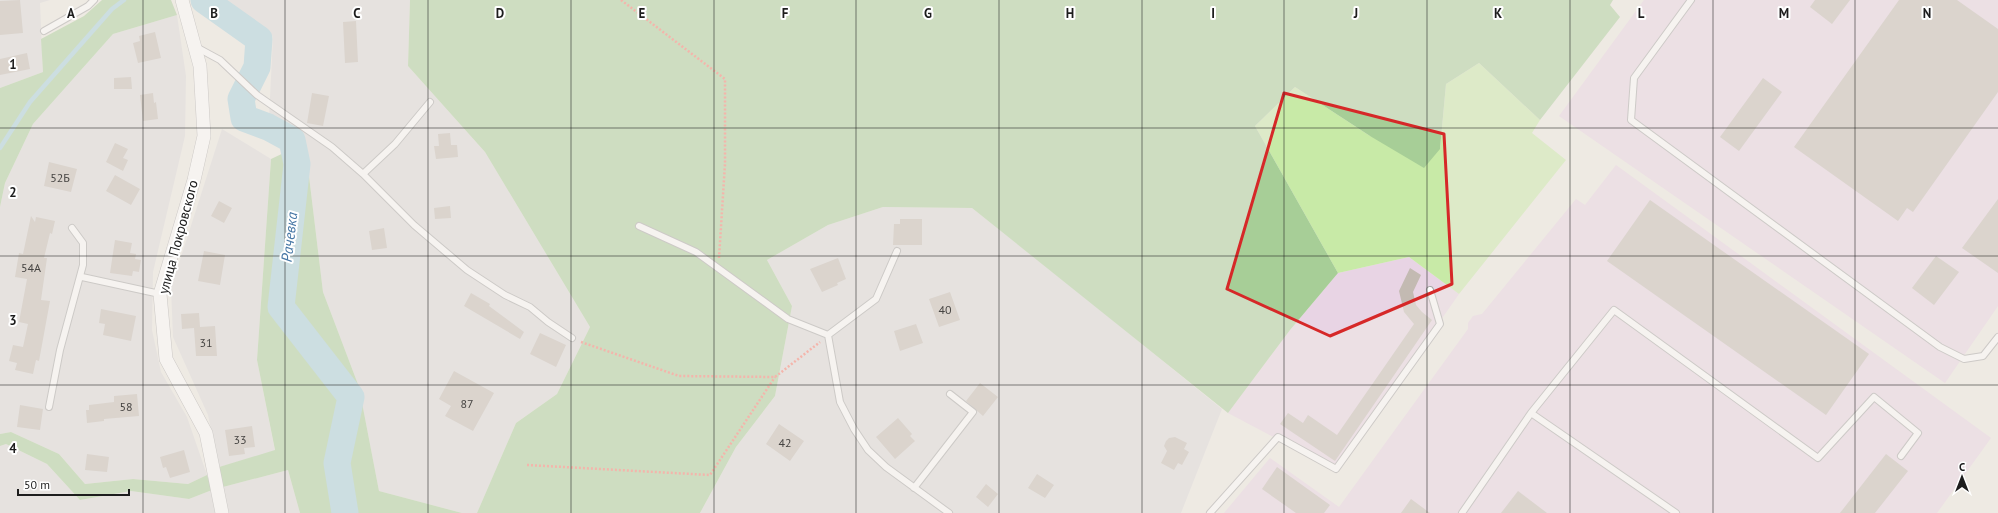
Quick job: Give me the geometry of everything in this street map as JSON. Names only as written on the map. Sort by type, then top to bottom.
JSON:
[{"type":"street","name":"улица Покровского","points":[[182,0],[200,66],[204,136],[194,180],[160,294],[166,359],[206,433],[222,513]]},
{"type":"lane","points":[[44,31],[88,6],[94,0]]},
{"type":"lane","points":[[1691,0],[1634,78],[1631,120],[1940,347],[1964,359],[1983,356],[1998,338]]},
{"type":"lane","points":[[194,46],[220,60],[258,95],[332,147],[364,174],[414,225],[462,266],[505,295],[530,307],[548,322],[572,338]]},
{"type":"lane","points":[[364,174],[395,144],[430,102]]},
{"type":"lane","points":[[639,226],[696,252],[788,318],[828,335]]},
{"type":"lane","points":[[49,407],[60,350],[82,277],[84,265],[83,243],[72,228]]},
{"type":"lane","points":[[828,335],[876,299],[897,251]]},
{"type":"lane","points":[[82,277],[160,294]]},
{"type":"lane","points":[[1210,513],[1278,437],[1336,469],[1440,324],[1430,290]]},
{"type":"lane","points":[[1462,513],[1531,413],[1614,310],[1818,458],[1874,397],[1918,433],[1901,456]]},
{"type":"lane","points":[[828,335],[840,402],[854,430],[868,450],[886,467],[949,513]]},
{"type":"lane","points":[[914,488],[973,412],[950,394]]},
{"type":"lane","points":[[1531,413],[1676,513]]},
{"type":"path","points":[[621,0],[725,79],[725,164],[719,268]]},
{"type":"path","points":[[527,465],[710,475],[775,377],[828,335]]},
{"type":"path","points":[[572,338],[679,376],[775,377]]},
{"type":"highlighted area","points":[[1284,93],[1444,134],[1452,284],[1330,336],[1227,289]]},
{"type":"shaded area","points":[[0,0],[50,0],[40,3],[43,72],[0,88]]},
{"type":"shaded area","points":[[217,0],[410,0],[408,66],[485,152],[590,327],[557,394],[516,423],[477,513],[462,513],[379,491],[359,387],[323,292],[305,143],[269,118],[273,36]]},
{"type":"shaded area","points":[[1644,0],[1998,0],[1998,306],[1945,383],[1559,116]]},
{"type":"shaded area","points":[[177,15],[186,76],[185,136],[153,272],[152,330],[161,372],[187,417],[207,475],[188,484],[133,479],[85,484],[59,454],[11,432],[0,434],[0,207],[5,183],[33,124],[113,34]]},
{"type":"shaded area","points":[[222,129],[271,159],[257,360],[275,451],[219,467],[208,415],[173,337],[171,288]]},
{"type":"shaded area","points":[[1616,165],[1991,438],[1937,513],[1224,513],[1270,458],[1339,507],[1468,329],[1468,323],[1473,316],[1482,314],[1576,199],[1585,205]]},
{"type":"shaded area","points":[[883,207],[972,208],[1222,409],[1181,513],[700,513],[736,447],[775,396],[792,306],[767,260],[828,225]]},
{"type":"shaded area","points":[[1409,257],[1459,294],[1336,470],[1228,413],[1290,330],[1338,273]]},
{"type":"shaded area","points":[[6,444],[47,464],[80,500],[131,491],[189,499],[212,490],[217,513],[0,513],[0,446]]},
{"type":"shaded area","points":[[288,470],[300,513],[229,513],[223,487]]},
{"type":"green space","points":[[102,0],[171,0],[177,15],[113,34],[33,124],[5,183],[0,207],[0,88],[43,72],[41,39],[84,16]]},
{"type":"green space","points":[[410,0],[1613,0],[1610,5],[1620,17],[1540,120],[1479,63],[1446,84],[1440,149],[1424,168],[1370,136],[1295,87],[1255,126],[1338,273],[1290,330],[1228,413],[972,208],[883,207],[828,225],[767,260],[792,306],[775,396],[736,447],[700,513],[477,513],[516,423],[557,394],[590,327],[485,152],[408,66]]},
{"type":"green space","points":[[1479,63],[1540,120],[1532,133],[1566,160],[1459,294],[1409,257],[1338,273],[1255,126],[1295,87],[1370,136],[1440,149],[1446,84]]},
{"type":"green space","points":[[305,143],[323,292],[359,387],[379,491],[462,513],[300,513],[288,470],[223,487],[219,467],[275,450],[257,360],[271,159]]},
{"type":"green space","points":[[11,432],[59,454],[85,484],[133,479],[188,484],[207,475],[212,490],[189,499],[131,491],[80,500],[47,464],[6,444],[0,446],[0,434]]},
{"type":"building","points":[[20,0],[23,33],[0,35],[0,1]]},
{"type":"building","points":[[1815,0],[1850,0],[1832,24],[1810,7]]},
{"type":"building","points":[[1899,0],[1957,0],[1998,29],[1998,92],[1913,212],[1907,208],[1898,221],[1794,147]]},
{"type":"building","points":[[356,21],[358,62],[345,63],[343,22]]},
{"type":"building","points":[[155,32],[161,58],[138,63],[133,43],[140,41],[139,36]]},
{"type":"building","points":[[27,53],[30,69],[0,75],[0,59]]},
{"type":"building","points":[[131,77],[132,89],[114,89],[114,78]]},
{"type":"building","points":[[1763,78],[1782,92],[1739,151],[1720,137]]},
{"type":"building","points":[[153,93],[154,103],[156,102],[158,119],[143,121],[140,95]]},
{"type":"building","points":[[312,93],[329,96],[323,126],[307,123]]},
{"type":"building","points":[[450,133],[451,145],[457,145],[458,157],[436,159],[434,146],[439,146],[438,134]]},
{"type":"building","points":[[115,143],[128,149],[123,158],[128,160],[123,171],[106,162]]},
{"type":"building","points":[[49,162],[77,169],[71,192],[44,186]]},
{"type":"building","points":[[115,175],[140,189],[131,205],[106,191]]},
{"type":"building","points":[[1998,199],[1998,273],[1962,248]]},
{"type":"building","points":[[1650,200],[1869,354],[1826,415],[1607,261]]},
{"type":"building","points":[[219,201],[232,208],[224,223],[211,216]]},
{"type":"building","points":[[450,206],[451,218],[435,219],[434,208]]},
{"type":"building","points":[[31,216],[35,222],[36,217],[55,221],[52,234],[50,233],[44,258],[47,258],[41,300],[50,301],[39,361],[36,360],[33,374],[15,370],[17,363],[9,361],[13,345],[23,347],[28,324],[19,322],[27,279],[15,277],[19,253],[23,254]]},
{"type":"building","points":[[900,219],[922,219],[922,245],[893,245],[894,224],[900,224]]},
{"type":"building","points":[[384,228],[387,248],[372,250],[369,231]]},
{"type":"building","points":[[115,240],[132,243],[130,253],[136,254],[135,259],[141,260],[139,272],[133,271],[132,276],[110,273]]},
{"type":"building","points":[[204,251],[225,255],[220,285],[198,281]]},
{"type":"building","points":[[1936,256],[1959,272],[1934,305],[1912,288]]},
{"type":"building","points":[[838,258],[846,279],[837,283],[838,285],[822,292],[810,269]]},
{"type":"building","points":[[1410,268],[1421,275],[1413,292],[1416,305],[1432,320],[1335,461],[1280,424],[1288,413],[1303,423],[1308,415],[1337,435],[1414,324],[1404,312],[1399,291]]},
{"type":"building","points":[[950,292],[960,320],[939,327],[929,299]]},
{"type":"building","points":[[471,293],[490,304],[489,306],[524,332],[520,339],[464,306]]},
{"type":"building","points":[[101,309],[136,316],[131,341],[103,335],[105,324],[99,323]]},
{"type":"building","points":[[199,313],[200,327],[215,326],[217,356],[196,356],[194,328],[182,329],[181,314]]},
{"type":"building","points":[[916,324],[923,343],[900,351],[894,331]]},
{"type":"building","points":[[540,333],[566,345],[556,367],[530,354]]},
{"type":"building","points":[[454,371],[494,393],[473,431],[445,416],[451,406],[439,399]]},
{"type":"building","points":[[980,383],[998,397],[983,416],[966,401]]},
{"type":"building","points":[[137,394],[139,416],[104,419],[104,421],[87,423],[86,410],[89,410],[89,405],[114,402],[114,396]]},
{"type":"building","points":[[20,405],[43,409],[40,430],[17,427]]},
{"type":"building","points":[[898,418],[912,434],[910,436],[915,441],[895,459],[876,437]]},
{"type":"building","points":[[779,424],[804,441],[790,461],[766,444]]},
{"type":"building","points":[[252,426],[255,447],[244,448],[245,454],[229,456],[225,430]]},
{"type":"building","points":[[1175,437],[1187,443],[1184,449],[1189,452],[1182,465],[1178,463],[1174,470],[1161,463],[1167,451],[1164,446],[1166,441],[1169,438]]},
{"type":"building","points":[[184,450],[190,472],[170,478],[166,467],[163,468],[160,457]]},
{"type":"building","points":[[87,454],[109,457],[107,472],[85,470]]},
{"type":"building","points":[[1886,454],[1908,471],[1875,513],[1840,513]]},
{"type":"building","points":[[1277,467],[1330,505],[1324,513],[1296,513],[1262,489]]},
{"type":"building","points":[[1037,474],[1054,485],[1045,498],[1028,488]]},
{"type":"building","points":[[986,484],[998,494],[988,507],[976,497]]},
{"type":"building","points":[[1518,491],[1547,513],[1501,513]]},
{"type":"building","points":[[1411,499],[1430,513],[1401,513]]},
{"type":"waterway","points":[[0,148],[30,102],[112,9],[124,0]]},
{"type":"waterway","name":"Рачевка","points":[[204,0],[259,39],[257,67],[241,99],[244,118],[268,127],[292,140],[297,164],[281,307],[351,397],[337,463],[345,513]]}]
